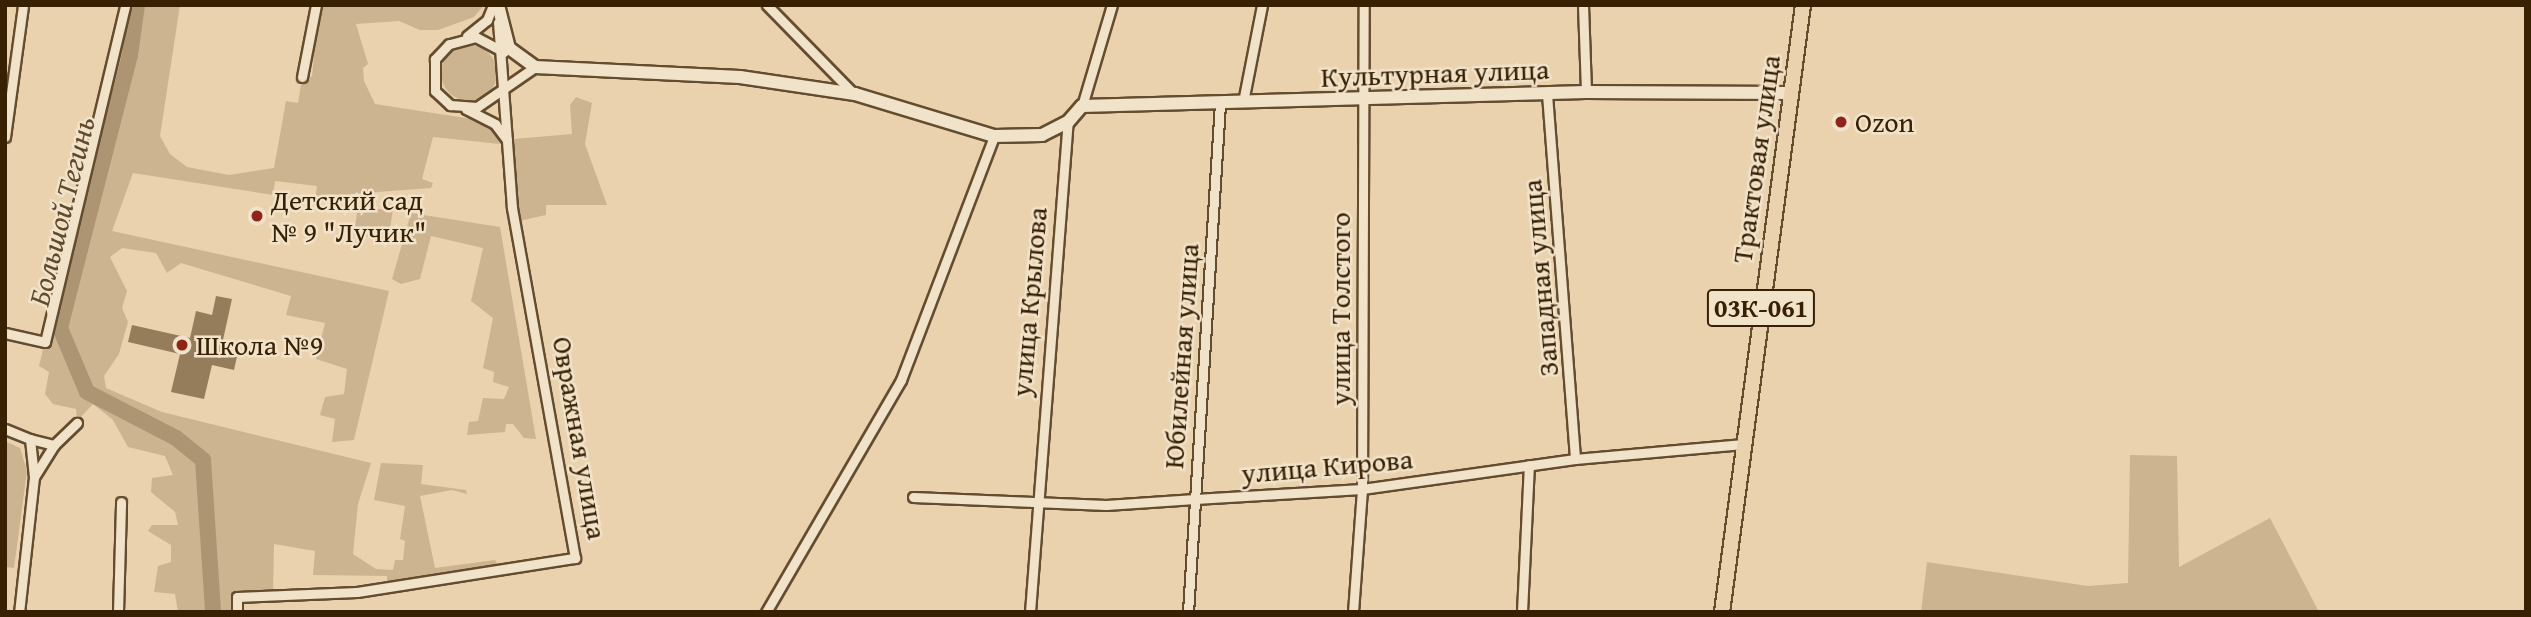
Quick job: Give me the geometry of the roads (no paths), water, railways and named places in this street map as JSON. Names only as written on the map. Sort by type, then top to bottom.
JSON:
[{"type":"main road","name":"Трактовая улица","points":[[1722,612],[1789,93],[1803,5]]},
{"type":"street","points":[[5,137],[23,5]]},
{"type":"street","points":[[5,333],[45,342],[125,5]]},
{"type":"street","points":[[302,77],[316,5]]},
{"type":"street","points":[[496,5],[487,20],[438,53],[431,75],[439,97],[495,124],[508,141]]},
{"type":"street","points":[[496,5],[508,141]]},
{"type":"street","points":[[496,5],[515,57]]},
{"type":"street","points":[[767,5],[855,94]]},
{"type":"street","points":[[467,36],[535,67],[740,77],[855,94],[993,136],[1042,135],[1068,122],[1082,106],[1112,5]]},
{"type":"street","points":[[1243,102],[1262,5]]},
{"type":"street","name":"улица Толстого","points":[[1353,612],[1362,489],[1364,5]]},
{"type":"street","points":[[1583,5],[1586,92]]},
{"type":"street","points":[[463,108],[484,104],[535,67]]},
{"type":"street","name":"Культурная улица","points":[[1082,106],[1363,102],[1586,92],[1789,93]]},
{"type":"street","name":"Западная улица","points":[[1547,94],[1575,459]]},
{"type":"street","name":"Юбилейная улица","points":[[1188,612],[1220,103]]},
{"type":"street","name":"улица Крылова","points":[[1030,612],[1035,504],[1068,122]]},
{"type":"street","points":[[766,612],[901,380],[993,136]]},
{"type":"street","name":"Овражная улица","points":[[237,612],[237,597],[357,592],[575,558],[512,208],[508,141]]},
{"type":"street","points":[[34,477],[54,445],[78,423]]},
{"type":"street","points":[[5,429],[54,445]]},
{"type":"street","points":[[19,612],[34,477],[30,439]]},
{"type":"street","name":"улица Кирова","points":[[913,497],[1035,504],[1195,499],[1362,489],[1575,459],[1743,444]]},
{"type":"street","points":[[1522,612],[1529,465]]},
{"type":"street","points":[[118,612],[121,502]]},
{"type":"waterway","name":"Большой Тегинь","points":[[137,5],[130,55],[60,328],[87,392],[176,438],[203,460],[213,612]]},
{"type":"place","name":"Ozon","points":[[1841,122]]},
{"type":"place","name":"Детский сад № 9 \"Лучик\"","points":[[257,216]]},
{"type":"place","name":"Школа №9","points":[[182,345]]}]
